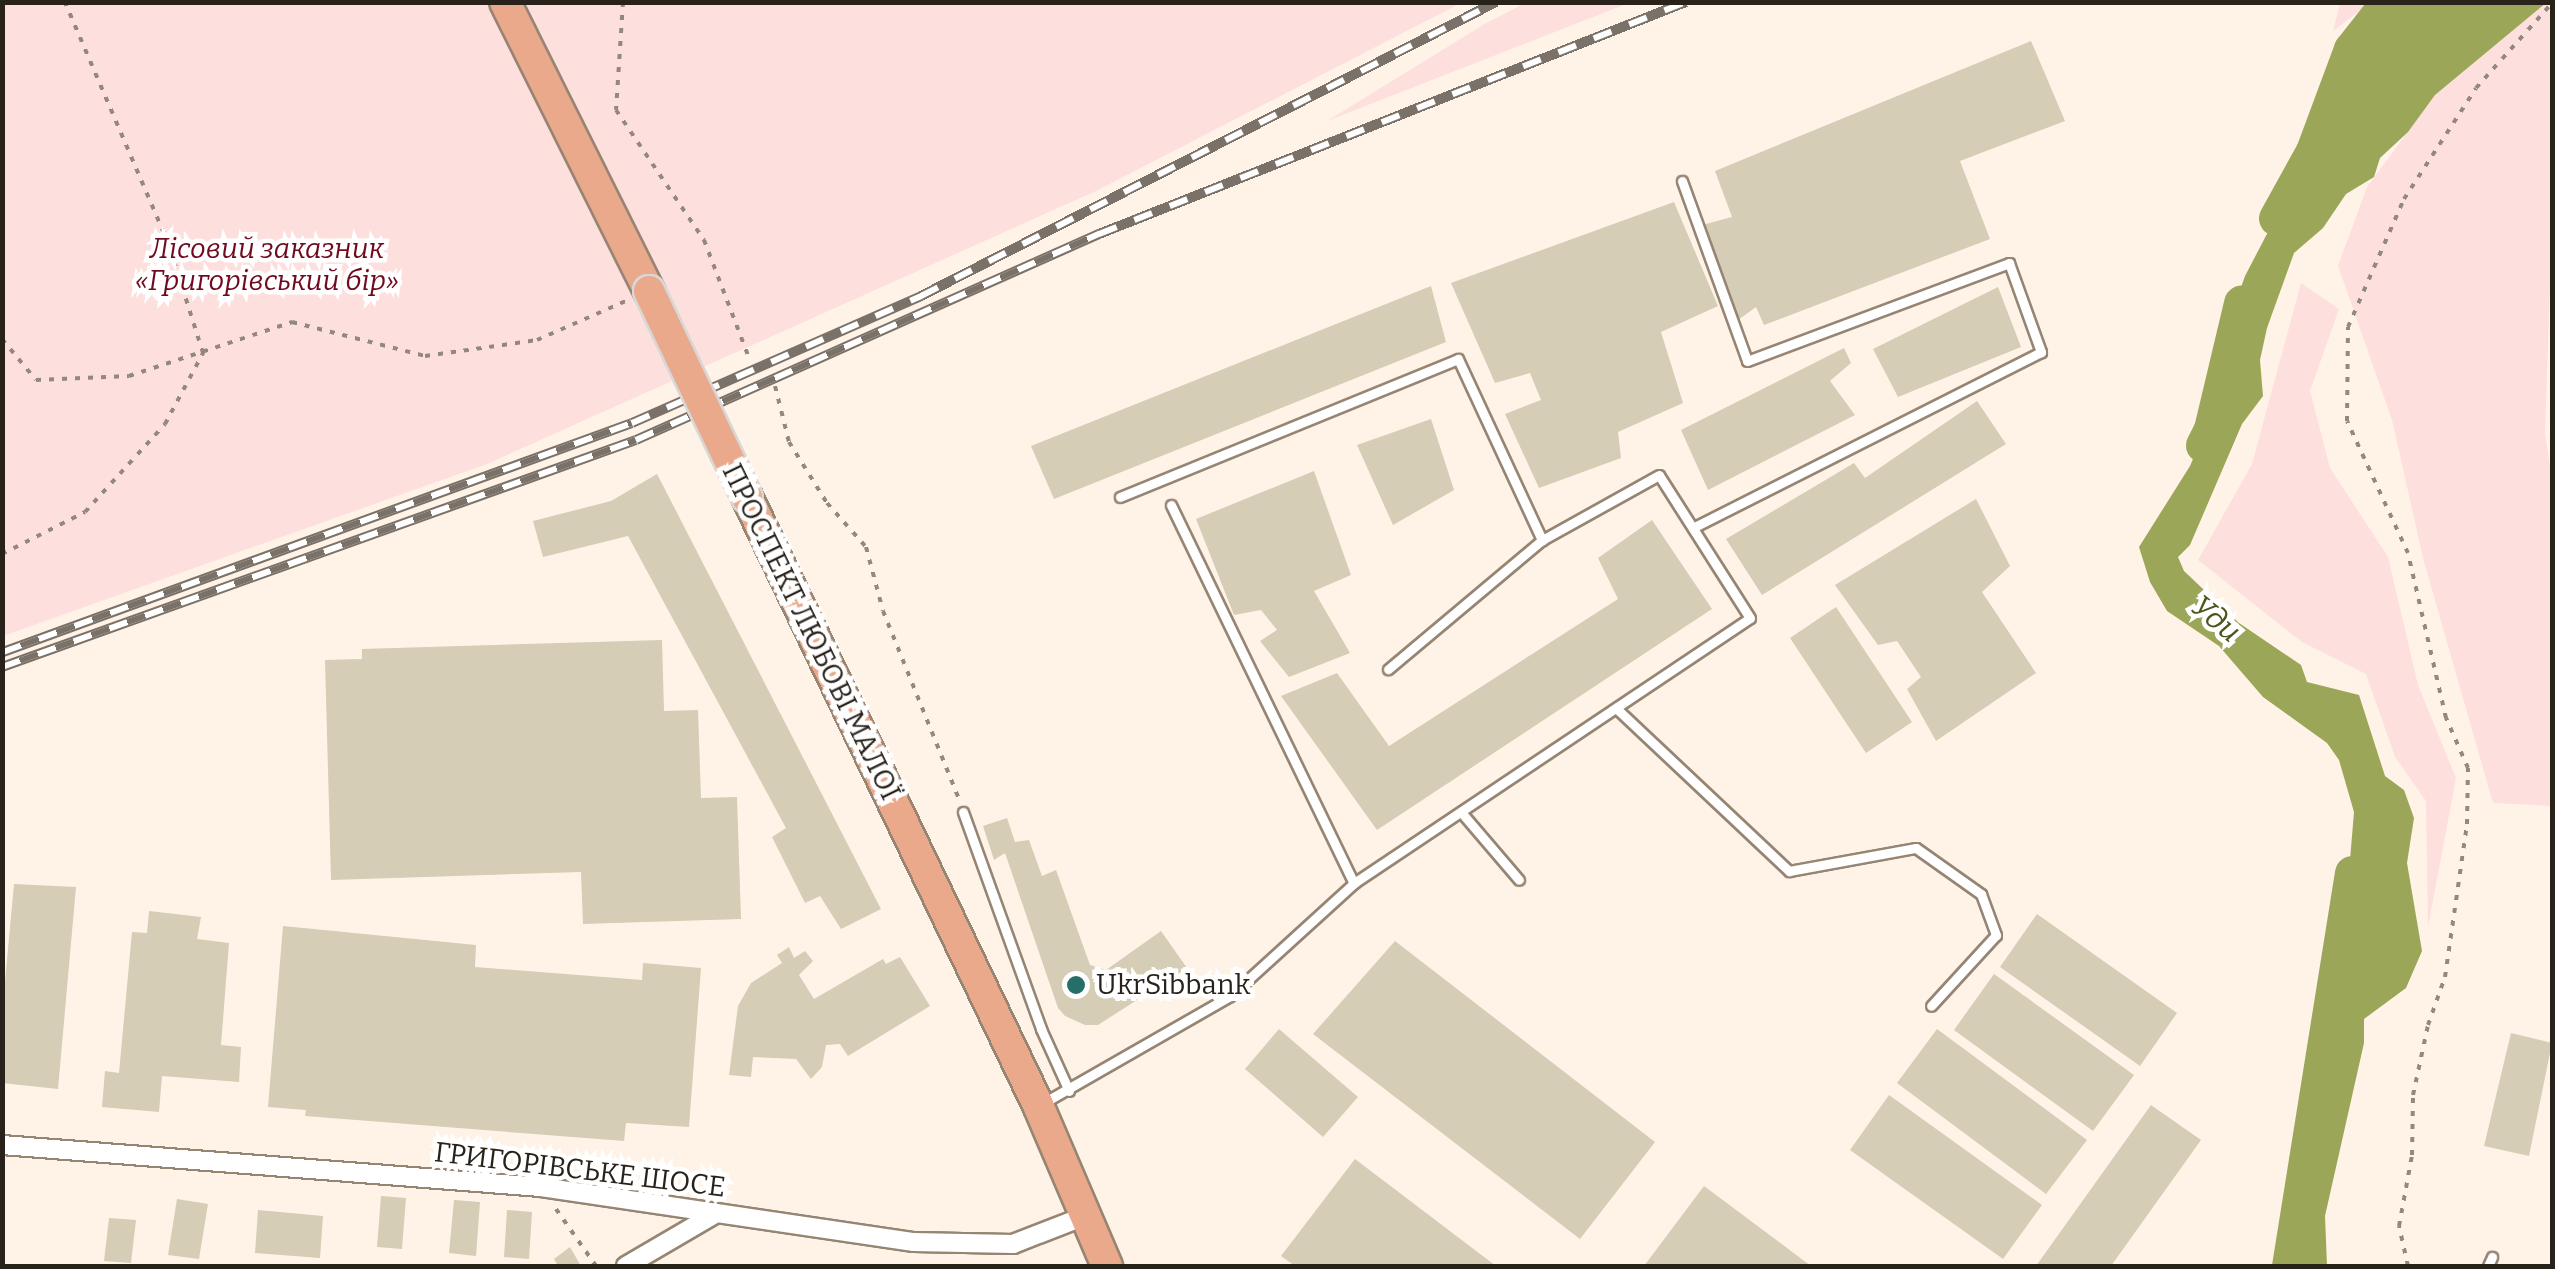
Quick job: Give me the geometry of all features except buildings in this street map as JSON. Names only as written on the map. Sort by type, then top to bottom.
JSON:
[{"type":"main road","name":"ПРОСПЕКТ ЛЮБОВІ МАЛОЇ","points":[[505,2],[648,291],[1038,1106],[1107,1266]]},
{"type":"street","name":"ГРИГОРІВСЬКЕ ШОСЕ","points":[[2,1144],[542,1186],[914,1242],[1012,1244],[1086,1216]]},
{"type":"street","points":[[626,1266],[715,1214]]},
{"type":"lane","points":[[1682,181],[1746,360],[2009,262],[2041,352],[1693,528]]},
{"type":"lane","points":[[1120,497],[1458,360],[1542,540]]},
{"type":"lane","points":[[1038,1106],[1230,996],[1354,884],[1750,618],[1660,475],[1542,540],[1388,669]]},
{"type":"lane","points":[[1171,504],[1354,884]]},
{"type":"lane","points":[[1616,708],[1789,871],[1916,848],[1981,894],[1996,935],[1931,1006]]},
{"type":"lane","points":[[963,812],[1041,1029],[1068,1091]]},
{"type":"lane","points":[[1461,812],[1518,880]]},
{"type":"path","points":[[2,554],[85,512],[165,424],[203,353],[169,245],[64,2]]},
{"type":"path","points":[[623,2],[616,110],[704,240],[749,358]]},
{"type":"path","points":[[2408,1266],[2399,1226],[2412,1154],[2413,1095],[2428,1024],[2445,977],[2466,824],[2468,768],[2446,718],[2408,553],[2347,421],[2348,327],[2404,199],[2476,88],[2552,4]]},
{"type":"path","points":[[2,339],[36,380],[129,376],[292,322],[425,356],[537,340],[648,291]]},
{"type":"path","points":[[774,386],[789,442],[826,503],[866,547],[883,611],[963,812]]},
{"type":"path","points":[[542,1186],[596,1266]]},
{"type":"green space","name":"Лісовий заказник «Григорівський бір»","points":[[2,3],[1461,3],[1096,191],[487,464],[3,636]]},
{"type":"green space","points":[[1525,3],[1629,3],[1327,121],[1483,25]]},
{"type":"green space","points":[[2340,3],[2370,3],[2333,31]]},
{"type":"green space","points":[[2546,3],[2552,3],[2552,224],[2545,433],[2552,481],[2552,806],[2493,803],[2423,558],[2392,420],[2338,266],[2367,187],[2435,95]]},
{"type":"green space","points":[[2301,283],[2339,309],[2310,391],[2330,468],[2388,557],[2418,685],[2456,778],[2428,927],[2426,801],[2395,757],[2366,674],[2302,642],[2198,560],[2252,464]]},
{"type":"water","points":[[2391,3],[2546,3],[2435,95],[2408,132],[2380,158],[2374,177],[2346,194],[2323,228],[2294,253],[2267,328],[2260,360],[2263,396],[2242,424],[2190,545],[2178,557],[2184,571],[2239,623],[2301,665],[2307,682],[2359,695],[2385,776],[2404,790],[2414,818],[2407,863],[2422,951],[2406,988],[2364,1019],[2364,1043],[2325,1216],[2327,1266],[2290,1266],[2312,1194],[2335,1039],[2354,812],[2339,760],[2327,743],[2263,697],[2219,646],[2167,611],[2150,582],[2139,547],[2190,466],[2218,401],[2228,367],[2233,310],[2245,276],[2293,184],[2315,156],[2348,78]]},
{"type":"waterway","name":"Уди","points":[[2276,218],[2313,151],[2351,49],[2388,2]]},
{"type":"waterway","name":"Уди","points":[[2203,445],[2211,429],[2241,303]]},
{"type":"waterway","name":"Уди","points":[[2289,1266],[2352,873]]},
{"type":"railway","points":[[3,652],[632,423],[921,296],[1496,2]]},
{"type":"railway","points":[[2,667],[636,440],[1099,234],[1686,2]]},
{"type":"place","name":"UkrSibbank","points":[[1076,985]]}]
